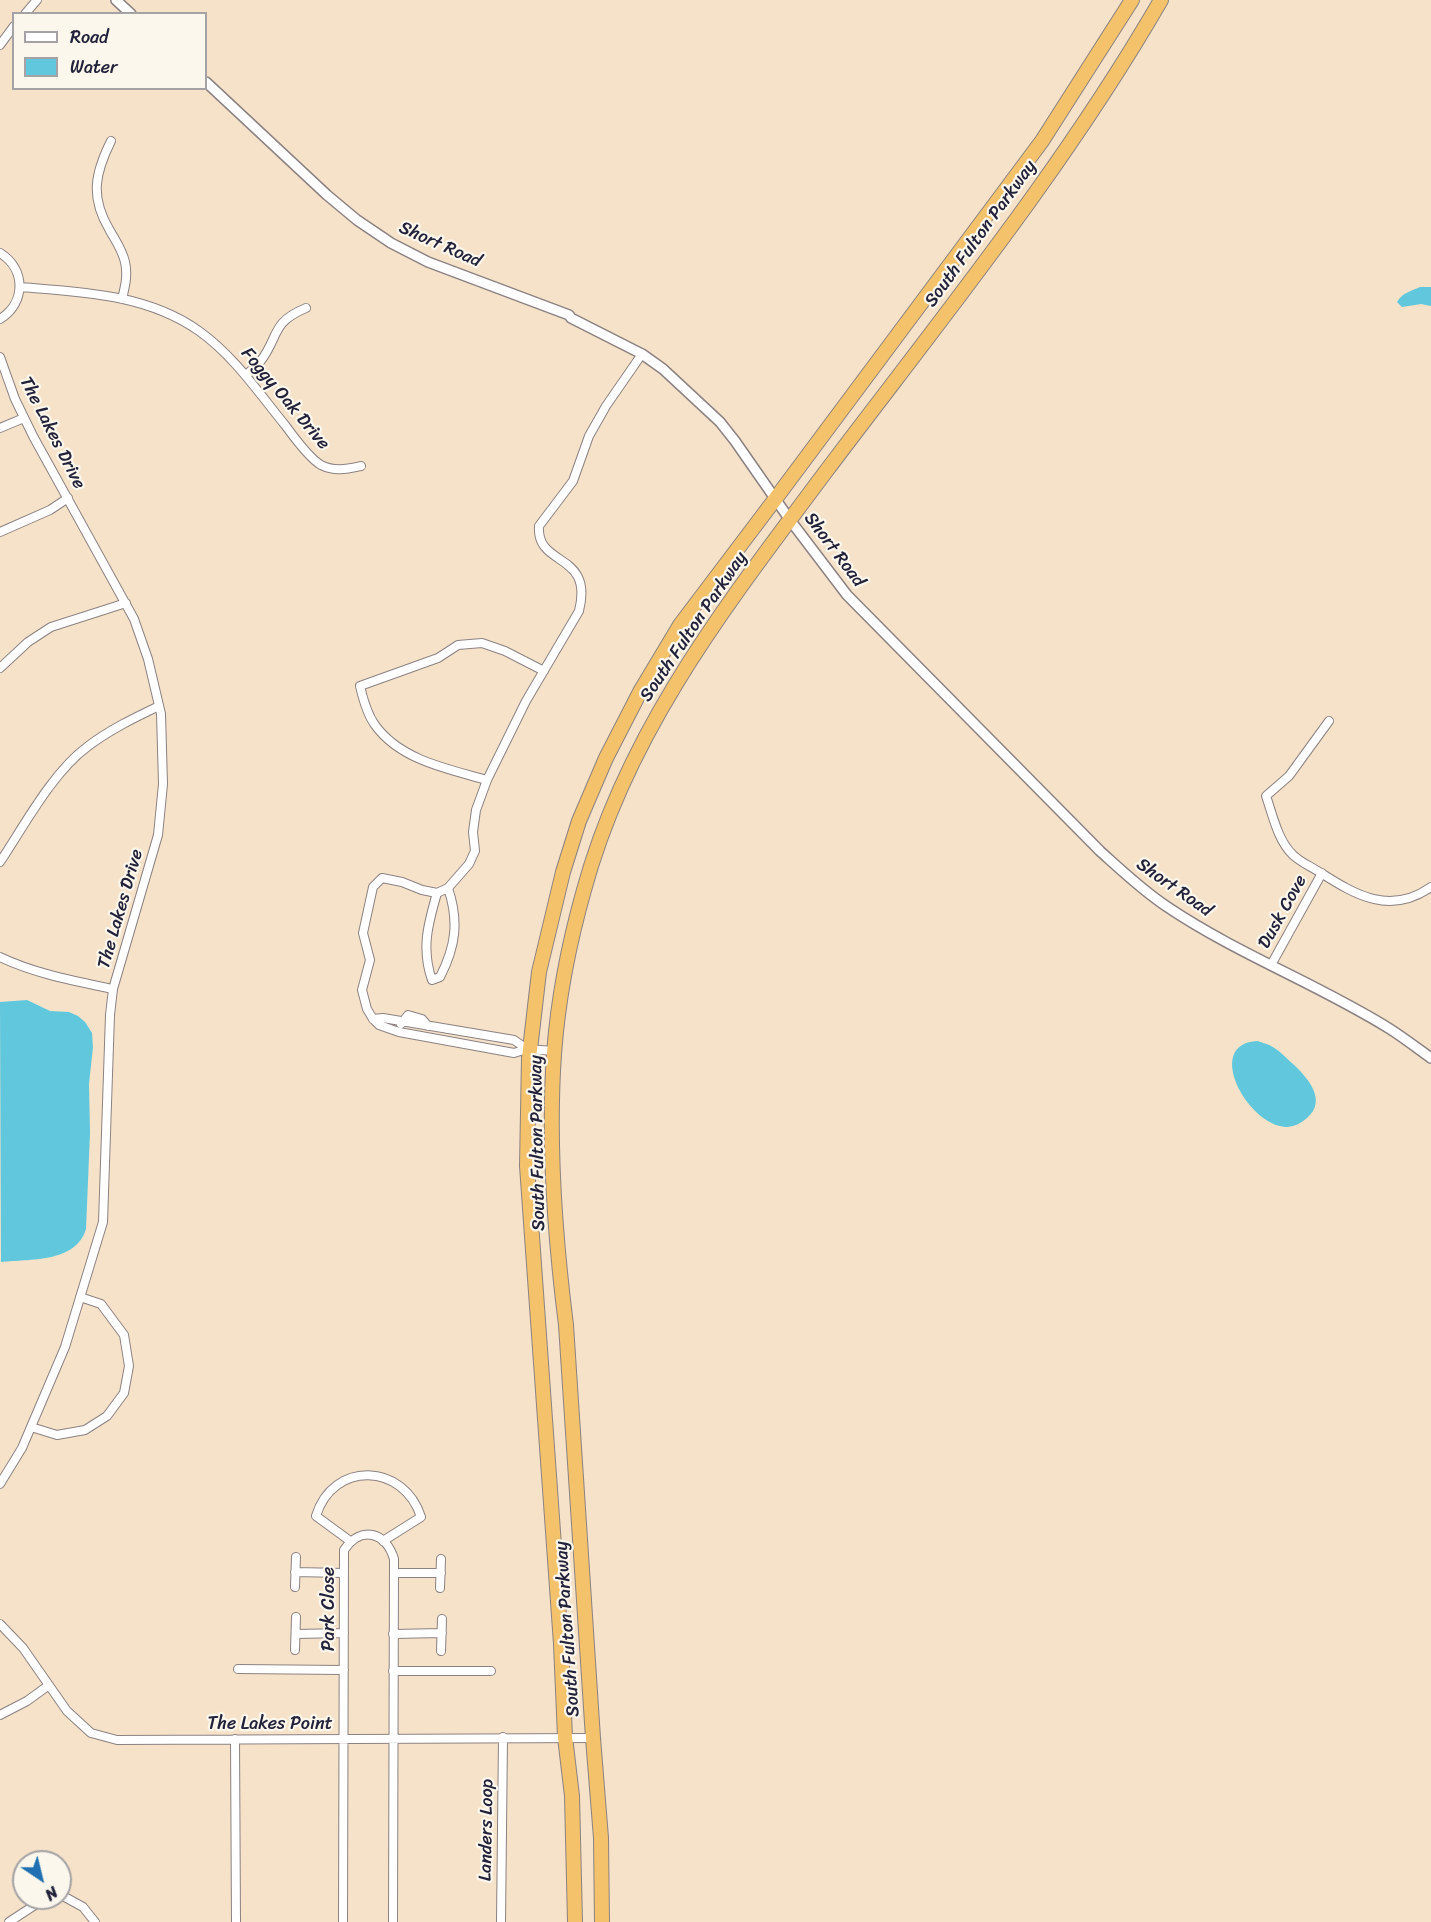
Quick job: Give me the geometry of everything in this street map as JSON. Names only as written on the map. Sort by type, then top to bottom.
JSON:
[{"type":"highway","name":"South Fulton Parkway","points":[[575,1922],[572,1796],[565,1737],[561,1644],[526,1166],[528,1049],[539,972],[563,872],[579,821],[606,758],[641,690],[680,625],[1042,141],[1132,0]]},
{"type":"highway","name":"South Fulton Parkway","points":[[602,1922],[601,1838],[566,1325],[559,1270],[553,1142],[554,1051],[568,959],[584,891],[623,782],[676,682],[736,592],[1014,221],[1095,106],[1161,0]]},
{"type":"street","points":[[27,12],[37,0]]},
{"type":"street","points":[[116,0],[129,12]]},
{"type":"street","points":[[1,40],[12,28]]},
{"type":"street","name":"Short Road","points":[[207,83],[327,195],[357,220],[391,243],[428,262],[570,315],[571,318],[642,354],[663,369],[720,422],[847,595],[1100,851],[1132,880],[1202,929],[1390,1029],[1431,1058]]},
{"type":"street","points":[[111,141],[99,165],[96,185],[100,215],[121,248],[125,263],[127,276],[122,299]]},
{"type":"street","points":[[0,253],[15,266],[20,287],[18,300],[12,310],[0,319]]},
{"type":"street","name":"Foggy Oak Drive","points":[[20,287],[98,294],[152,306],[199,330],[233,359],[297,440],[320,465],[338,470],[361,466]]},
{"type":"street","points":[[246,375],[260,362],[278,327],[290,315],[306,308]]},
{"type":"street","points":[[554,1051],[528,1049],[514,1053],[399,1032],[379,1025],[367,1010],[362,990],[370,960],[363,933],[373,887],[382,878],[437,893],[448,888],[469,864],[475,851],[473,831],[476,810],[487,780],[544,671],[579,611],[583,597],[579,577],[566,563],[548,552],[541,541],[539,526],[573,481],[589,436],[642,354]]},
{"type":"street","name":"The Lakes Drive","points":[[0,357],[24,418],[134,619],[148,660],[161,714],[163,784],[158,835],[113,989],[110,1015],[103,1222],[65,1347],[22,1448],[0,1484]]},
{"type":"street","points":[[0,428],[24,418]]},
{"type":"street","points":[[0,532],[50,510],[68,498]]},
{"type":"street","points":[[0,668],[28,642],[51,627],[126,603]]},
{"type":"street","points":[[487,780],[421,760],[394,745],[375,725],[360,686],[438,658],[459,645],[482,643],[505,651],[544,671]]},
{"type":"street","points":[[0,862],[55,780],[85,748],[120,724],[159,706]]},
{"type":"street","points":[[1329,721],[1289,776],[1266,796],[1277,830],[1293,855],[1347,889],[1372,900],[1393,901],[1420,895],[1431,887]]},
{"type":"street","name":"Dusk Cove","points":[[1271,965],[1322,873]]},
{"type":"street","points":[[437,893],[427,928],[426,962],[432,980],[440,977],[451,956],[456,926],[454,904],[448,888]]},
{"type":"street","points":[[0,957],[52,976],[113,989]]},
{"type":"street","points":[[399,1032],[402,1022],[408,1015],[416,1016],[429,1026],[514,1040],[528,1049]]},
{"type":"street","points":[[373,1019],[402,1022]]},
{"type":"street","points":[[456,1042],[458,1031]]},
{"type":"street","points":[[31,1427],[57,1436],[85,1430],[106,1416],[124,1393],[129,1366],[124,1335],[101,1304],[80,1297]]},
{"type":"street","points":[[383,1541],[422,1517],[417,1502],[393,1480],[371,1474],[350,1476],[332,1489],[320,1503],[316,1516],[350,1541],[365,1534],[378,1537],[391,1548],[394,1560],[393,1922]]},
{"type":"street","name":"Park Close","points":[[343,1922],[344,1550],[350,1541]]},
{"type":"street","points":[[295,1587],[296,1557]]},
{"type":"street","points":[[440,1588],[441,1559]]},
{"type":"street","points":[[295,1572],[344,1573]]},
{"type":"street","points":[[394,1573],[441,1573]]},
{"type":"street","points":[[296,1617],[296,1650]]},
{"type":"street","points":[[441,1651],[442,1619]]},
{"type":"street","name":"The Lakes Point","points":[[0,1624],[23,1648],[67,1711],[92,1733],[117,1740],[593,1738]]},
{"type":"street","points":[[296,1634],[344,1633]]},
{"type":"street","points":[[393,1634],[442,1633]]},
{"type":"street","points":[[238,1669],[344,1670]]},
{"type":"street","points":[[393,1671],[491,1671]]},
{"type":"street","points":[[0,1715],[27,1701],[49,1685]]},
{"type":"street","name":"Landers Loop","points":[[501,1922],[503,1737]]},
{"type":"street","points":[[235,1739],[236,1922]]},
{"type":"street","points":[[72,1901],[83,1907],[95,1922]]},
{"type":"street","points":[[9,1922],[27,1910]]},
{"type":"water","points":[[1420,287],[1431,287],[1431,306],[1421,304],[1402,307],[1397,302],[1404,294]]},
{"type":"water","points":[[27,1000],[50,1011],[69,1012],[78,1016],[92,1033],[86,1229],[81,1240],[62,1254],[38,1259],[1,1262],[0,1002]]},
{"type":"water","points":[[1258,1041],[1270,1045],[1282,1054],[1304,1075],[1313,1089],[1316,1104],[1313,1111],[1297,1124],[1286,1127],[1271,1123],[1257,1113],[1237,1084],[1232,1069],[1234,1055],[1242,1045]]}]
